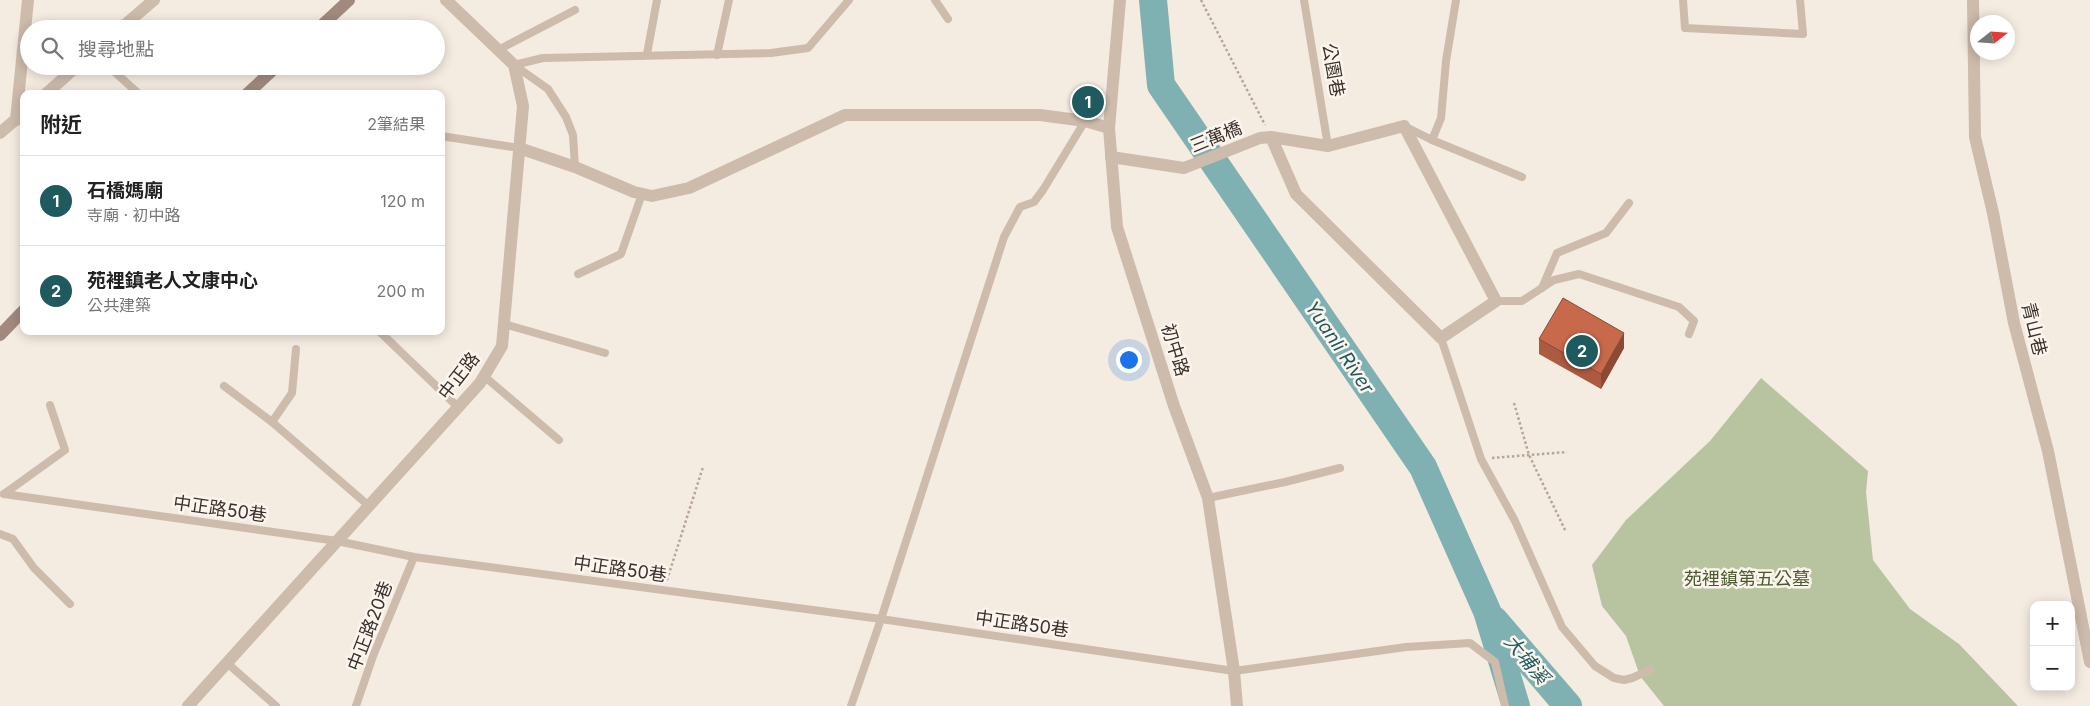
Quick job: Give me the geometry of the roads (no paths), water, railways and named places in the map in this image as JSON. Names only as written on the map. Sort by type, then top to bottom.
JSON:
[{"type":"main road","points":[[328,20],[349,0]]},
{"type":"main road","points":[[251,90],[267,75]]},
{"type":"main road","points":[[0,334],[20,314]]},
{"type":"street","points":[[27,20],[28,0]]},
{"type":"street","points":[[131,20],[154,0]]},
{"type":"street","points":[[446,0],[514,66]]},
{"type":"street","name":"初中路","points":[[1120,0],[1109,128],[1118,227],[1174,406],[1208,498],[1234,671],[1237,706]]},
{"type":"street","name":"青山巷","points":[[1973,0],[1975,137],[1993,212],[2014,323],[2048,450],[2090,662]]},
{"type":"street","name":"中正路","points":[[188,706],[458,407],[484,376],[502,346],[523,106],[514,66]]},
{"type":"street","points":[[22,90],[23,75]]},
{"type":"street","points":[[50,90],[67,75]]},
{"type":"street","points":[[520,148],[642,194],[652,196],[689,188],[845,114],[1040,115],[1085,121],[1109,128]]},
{"type":"street","points":[[0,133],[20,116]]},
{"type":"street","points":[[1404,126],[1496,300],[1441,338],[1296,194],[1266,138],[1328,146],[1404,126]]},
{"type":"street","name":"三萬橋","points":[[1111,157],[1184,168],[1266,138]]},
{"type":"lane","points":[[647,54],[657,0]]},
{"type":"lane","points":[[717,54],[729,0]]},
{"type":"lane","points":[[514,66],[543,58],[647,54],[771,53],[808,48],[849,0]]},
{"type":"lane","points":[[935,0],[948,19]]},
{"type":"lane","name":"公園巷","points":[[1304,0],[1328,146]]},
{"type":"lane","points":[[1432,140],[1441,118],[1446,61],[1456,0]]},
{"type":"lane","points":[[1683,0],[1685,28],[1803,34],[1800,0]]},
{"type":"lane","points":[[498,50],[575,10]]},
{"type":"lane","points":[[514,66],[548,90],[566,117],[573,135],[574,167]]},
{"type":"lane","points":[[118,75],[135,90]]},
{"type":"lane","points":[[850,706],[881,619],[1004,237],[1020,207],[1034,202],[1043,190],[1085,121]]},
{"type":"lane","points":[[1404,126],[1432,140],[1522,177]]},
{"type":"lane","points":[[445,137],[520,148]]},
{"type":"lane","points":[[578,274],[621,254],[642,194]]},
{"type":"lane","points":[[1542,288],[1557,253],[1606,233],[1629,203]]},
{"type":"lane","points":[[1496,300],[1522,301],[1554,280],[1578,274],[1679,307],[1694,321],[1689,334]]},
{"type":"lane","points":[[504,324],[605,353]]},
{"type":"lane","points":[[383,335],[458,407]]},
{"type":"lane","points":[[1441,338],[1481,459],[1515,521],[1562,627],[1596,666],[1614,678],[1624,680],[1650,670]]},
{"type":"lane","points":[[272,422],[292,393],[296,349]]},
{"type":"lane","points":[[484,376],[559,440]]},
{"type":"lane","points":[[224,386],[272,422],[368,506]]},
{"type":"lane","points":[[1,493],[65,450],[50,406]]},
{"type":"lane","points":[[1208,498],[1340,468]]},
{"type":"lane","name":"中正路50巷","points":[[1,493],[337,541],[414,557],[881,619],[1234,671],[1406,647],[1470,643],[1494,662],[1505,706]]},
{"type":"lane","points":[[0,534],[13,539],[34,568],[70,604]]},
{"type":"lane","name":"中正路20巷","points":[[356,706],[373,656],[414,557]]},
{"type":"lane","points":[[227,663],[276,706]]},
{"type":"waterway","name":"Yuanli River","points":[[1153,0],[1161,85],[1423,467],[1487,611],[1516,706]]},
{"type":"waterway","name":"大埔溪","points":[[1494,620],[1568,706]]},
{"type":"place","name":"石橋媽廟","points":[[1088,102]]},
{"type":"place","name":"苑裡鎮老人文康中心","points":[[1582,351]]},
{"type":"park label","name":"苑裡鎮第五公墓","points":[[1747,579]]}]
